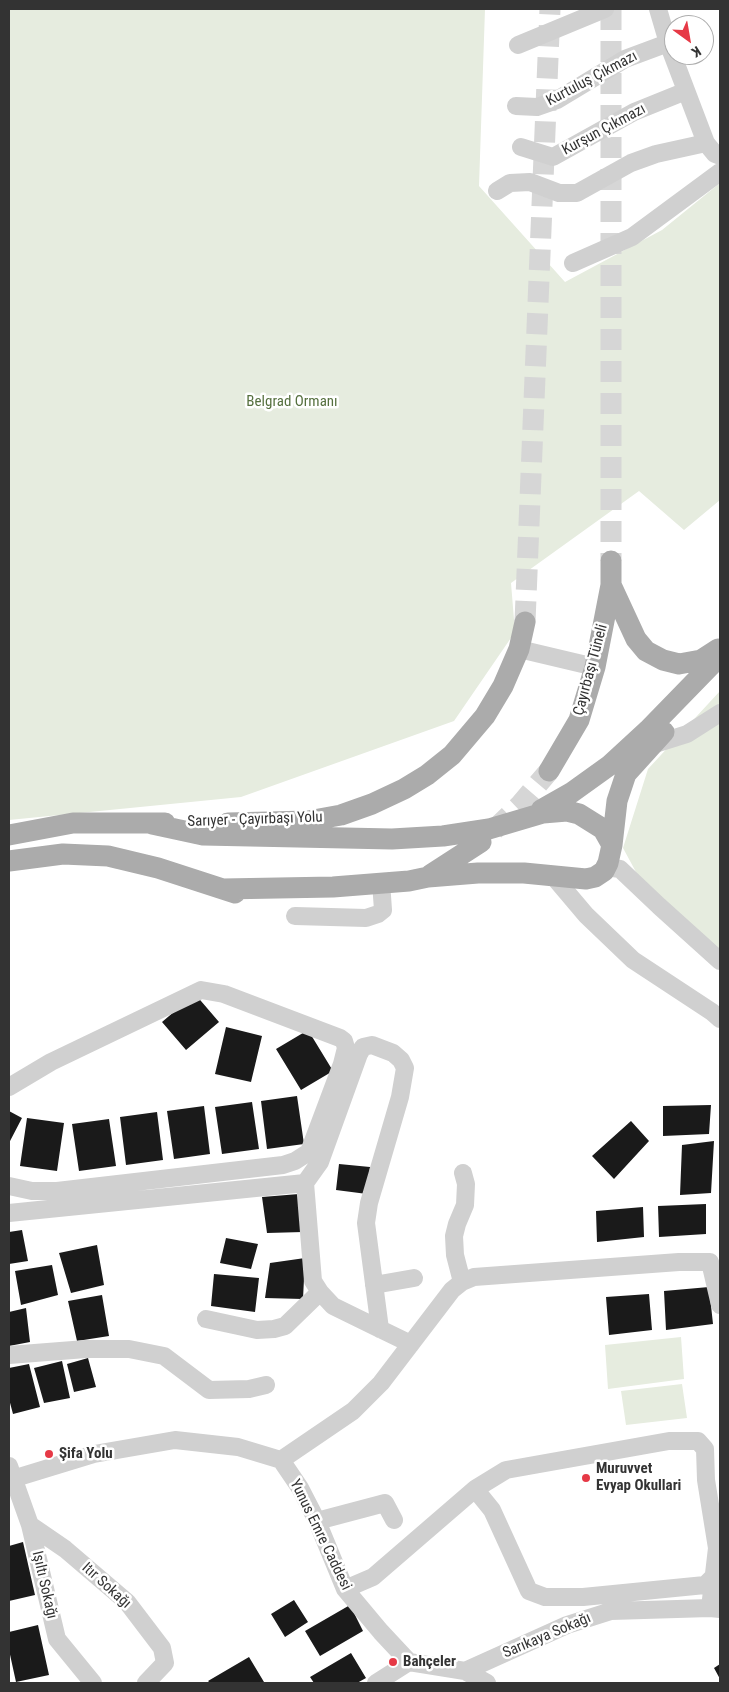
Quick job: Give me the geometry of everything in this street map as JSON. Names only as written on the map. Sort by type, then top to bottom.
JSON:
[{"type":"main road","name":"Çayırbaşı Tüneli","points":[[549,771],[579,720],[595,667],[611,585],[611,561]]},
{"type":"main road","points":[[611,585],[636,639],[646,651],[663,660],[679,664],[701,660],[720,647]]},
{"type":"main road","name":"Sarıyer - Çayırbaşı Yolu","points":[[9,835],[73,823],[152,824],[308,821],[341,815],[372,804],[404,790],[452,755],[472,732],[485,716],[503,686],[519,649],[525,622]]},
{"type":"main road","points":[[514,822],[564,798],[610,765],[648,730],[720,656]]},
{"type":"main road","points":[[9,861],[64,854],[108,856],[158,868],[223,889],[333,887],[478,873],[524,873],[586,880],[595,877],[604,871],[606,867],[612,845],[617,801],[626,774],[720,672]]},
{"type":"main road","points":[[152,824],[203,835],[392,839],[443,836],[488,829],[543,814],[567,811],[579,814],[603,829],[612,845]]},
{"type":"main road","points":[[428,877],[481,842]]},
{"type":"street","points":[[518,45],[605,9]]},
{"type":"street","points":[[658,9],[664,29]]},
{"type":"street","name":"Kurtuluş Çıkmazı","points":[[516,106],[537,107],[557,100],[626,59],[664,45]]},
{"type":"street","points":[[676,65],[706,142],[715,154],[720,156]]},
{"type":"street","name":"Kurşun Çıkmazı","points":[[522,146],[552,157],[634,112],[686,91]]},
{"type":"street","points":[[497,191],[510,183],[530,182],[559,193],[577,193],[631,164],[656,154],[706,142]]},
{"type":"street","points":[[573,263],[632,237],[720,172]]},
{"type":"street","points":[[519,649],[595,667]]},
{"type":"street","points":[[652,745],[687,734],[720,713]]},
{"type":"street","points":[[606,867],[620,869],[720,961]]},
{"type":"street","points":[[553,876],[586,915],[633,960],[712,1012],[720,1020]]},
{"type":"street","points":[[295,916],[366,918],[378,914],[382,910],[380,882]]},
{"type":"street","points":[[9,1086],[51,1062],[201,990],[224,994],[340,1038],[344,1041],[346,1048],[342,1064],[309,1152],[295,1161],[284,1165],[57,1191],[32,1191],[9,1186]]},
{"type":"street","points":[[380,1329],[366,1223],[369,1203],[400,1096],[405,1068],[401,1060],[393,1053],[372,1045],[363,1047],[358,1054],[320,1162],[305,1183],[313,1281],[333,1306],[380,1329],[411,1344]]},
{"type":"street","points":[[462,1282],[455,1255],[454,1236],[465,1206],[466,1184],[463,1173]]},
{"type":"street","points":[[174,1177],[177,1195]]},
{"type":"street","points":[[9,1213],[305,1183]]},
{"type":"street","points":[[10,1475],[94,1454],[175,1440],[238,1446],[281,1460],[353,1411],[381,1383],[452,1290],[462,1282],[474,1277],[715,1261],[720,1305]]},
{"type":"street","points":[[374,1285],[414,1278]]},
{"type":"street","points":[[206,1319],[257,1330],[274,1329],[285,1326],[320,1292]]},
{"type":"street","points":[[9,1355],[86,1349],[129,1348],[164,1356],[209,1390],[249,1389],[266,1385]]},
{"type":"street","points":[[345,1589],[373,1576],[475,1489],[506,1470],[669,1441],[698,1441],[705,1449],[706,1480],[717,1548],[714,1576],[715,1608]]},
{"type":"street","name":"Yunus Emre Caddesi","points":[[281,1460],[300,1488],[316,1520],[345,1589],[381,1632],[410,1662]]},
{"type":"street","name":"Işıltı Sokağı","points":[[10,1475],[30,1525],[57,1639],[93,1683]]},
{"type":"street","points":[[475,1489],[492,1510],[529,1591],[545,1597],[584,1597],[705,1585],[714,1576]]},
{"type":"street","points":[[316,1520],[385,1503],[394,1520]]},
{"type":"street","name":"Itır Sokağı","points":[[30,1525],[65,1549],[127,1602],[162,1648],[165,1662],[146,1683]]},
{"type":"street","name":"Sarıkaya Sokağı","points":[[465,1671],[566,1625],[611,1611],[715,1608]]},
{"type":"street","points":[[376,1683],[410,1662],[465,1671],[487,1683]]},
{"type":"green space","name":"Belgrad Ormanı","points":[[9,9],[485,9],[479,186],[565,282],[662,230],[720,183],[720,500],[684,530],[639,491],[511,583],[515,632],[454,721],[241,797],[9,820]]},
{"type":"green space","points":[[720,691],[720,960],[662,920],[623,848],[648,769]]},
{"type":"green space","points":[[681,1337],[684,1379],[608,1389],[605,1345]]},
{"type":"green space","points":[[682,1384],[687,1418],[626,1425],[621,1391]]},
{"type":"building","points":[[195,994],[219,1022],[186,1050],[162,1022]]},
{"type":"building","points":[[226,1027],[262,1036],[251,1082],[215,1074]]},
{"type":"building","points":[[308,1030],[333,1071],[301,1090],[276,1049]]},
{"type":"building","points":[[297,1096],[304,1144],[267,1149],[261,1101]]},
{"type":"building","points":[[252,1102],[259,1149],[222,1154],[215,1107]]},
{"type":"building","points":[[711,1105],[709,1134],[663,1136],[663,1106]]},
{"type":"building","points":[[204,1106],[210,1154],[174,1159],[167,1111]]},
{"type":"building","points":[[9,1111],[22,1118],[9,1143]]},
{"type":"building","points":[[157,1112],[163,1160],[126,1165],[120,1117]]},
{"type":"building","points":[[27,1118],[64,1123],[57,1171],[20,1166]]},
{"type":"building","points":[[109,1119],[116,1166],[79,1171],[72,1124]]},
{"type":"building","points":[[631,1121],[649,1141],[614,1179],[592,1156]]},
{"type":"building","points":[[714,1141],[711,1193],[680,1195],[682,1145]]},
{"type":"building","points":[[339,1164],[370,1167],[367,1194],[336,1190]]},
{"type":"building","points":[[299,1194],[303,1232],[267,1233],[262,1197]]},
{"type":"building","points":[[706,1204],[706,1234],[659,1237],[658,1206]]},
{"type":"building","points":[[643,1207],[644,1237],[597,1242],[596,1211]]},
{"type":"building","points":[[22,1230],[28,1261],[9,1264],[9,1232]]},
{"type":"building","points":[[226,1238],[258,1244],[251,1269],[220,1263]]},
{"type":"building","points":[[97,1245],[104,1285],[71,1293],[59,1253]]},
{"type":"building","points":[[305,1258],[303,1299],[265,1298],[270,1263]]},
{"type":"building","points":[[52,1265],[58,1295],[21,1305],[15,1271]]},
{"type":"building","points":[[214,1274],[259,1278],[255,1312],[211,1306]]},
{"type":"building","points":[[709,1287],[713,1324],[666,1330],[664,1291]]},
{"type":"building","points":[[649,1294],[652,1330],[609,1335],[606,1297]]},
{"type":"building","points":[[102,1295],[109,1336],[77,1341],[68,1301]]},
{"type":"building","points":[[26,1308],[30,1342],[9,1346],[9,1312]]},
{"type":"building","points":[[88,1358],[96,1387],[74,1392],[67,1364]]},
{"type":"building","points":[[62,1361],[70,1398],[44,1403],[34,1368]]},
{"type":"building","points":[[29,1364],[40,1407],[13,1414],[9,1399],[9,1368]]},
{"type":"building","points":[[23,1542],[35,1595],[9,1601],[9,1546]]},
{"type":"building","points":[[294,1600],[308,1622],[285,1637],[271,1614]]},
{"type":"building","points":[[350,1605],[363,1631],[320,1656],[305,1631]]},
{"type":"building","points":[[38,1625],[49,1675],[16,1682],[9,1650],[9,1632]]},
{"type":"building","points":[[351,1653],[366,1678],[357,1683],[314,1683],[310,1677]]},
{"type":"building","points":[[249,1657],[264,1682],[210,1683],[208,1681]]},
{"type":"building","points":[[720,1664],[720,1679],[714,1668]]},
{"type":"tunnel","points":[[525,622],[550,9]]},
{"type":"tunnel","points":[[611,9],[611,561]]},
{"type":"tunnel","points":[[494,830],[520,805],[549,771]]},
{"type":"place","name":"Şifa Yolu","points":[[49,1454]]},
{"type":"place","name":"Muruvvet Evyap Okullari","points":[[586,1478]]},
{"type":"place","name":"Bahçeler","points":[[393,1662]]}]
